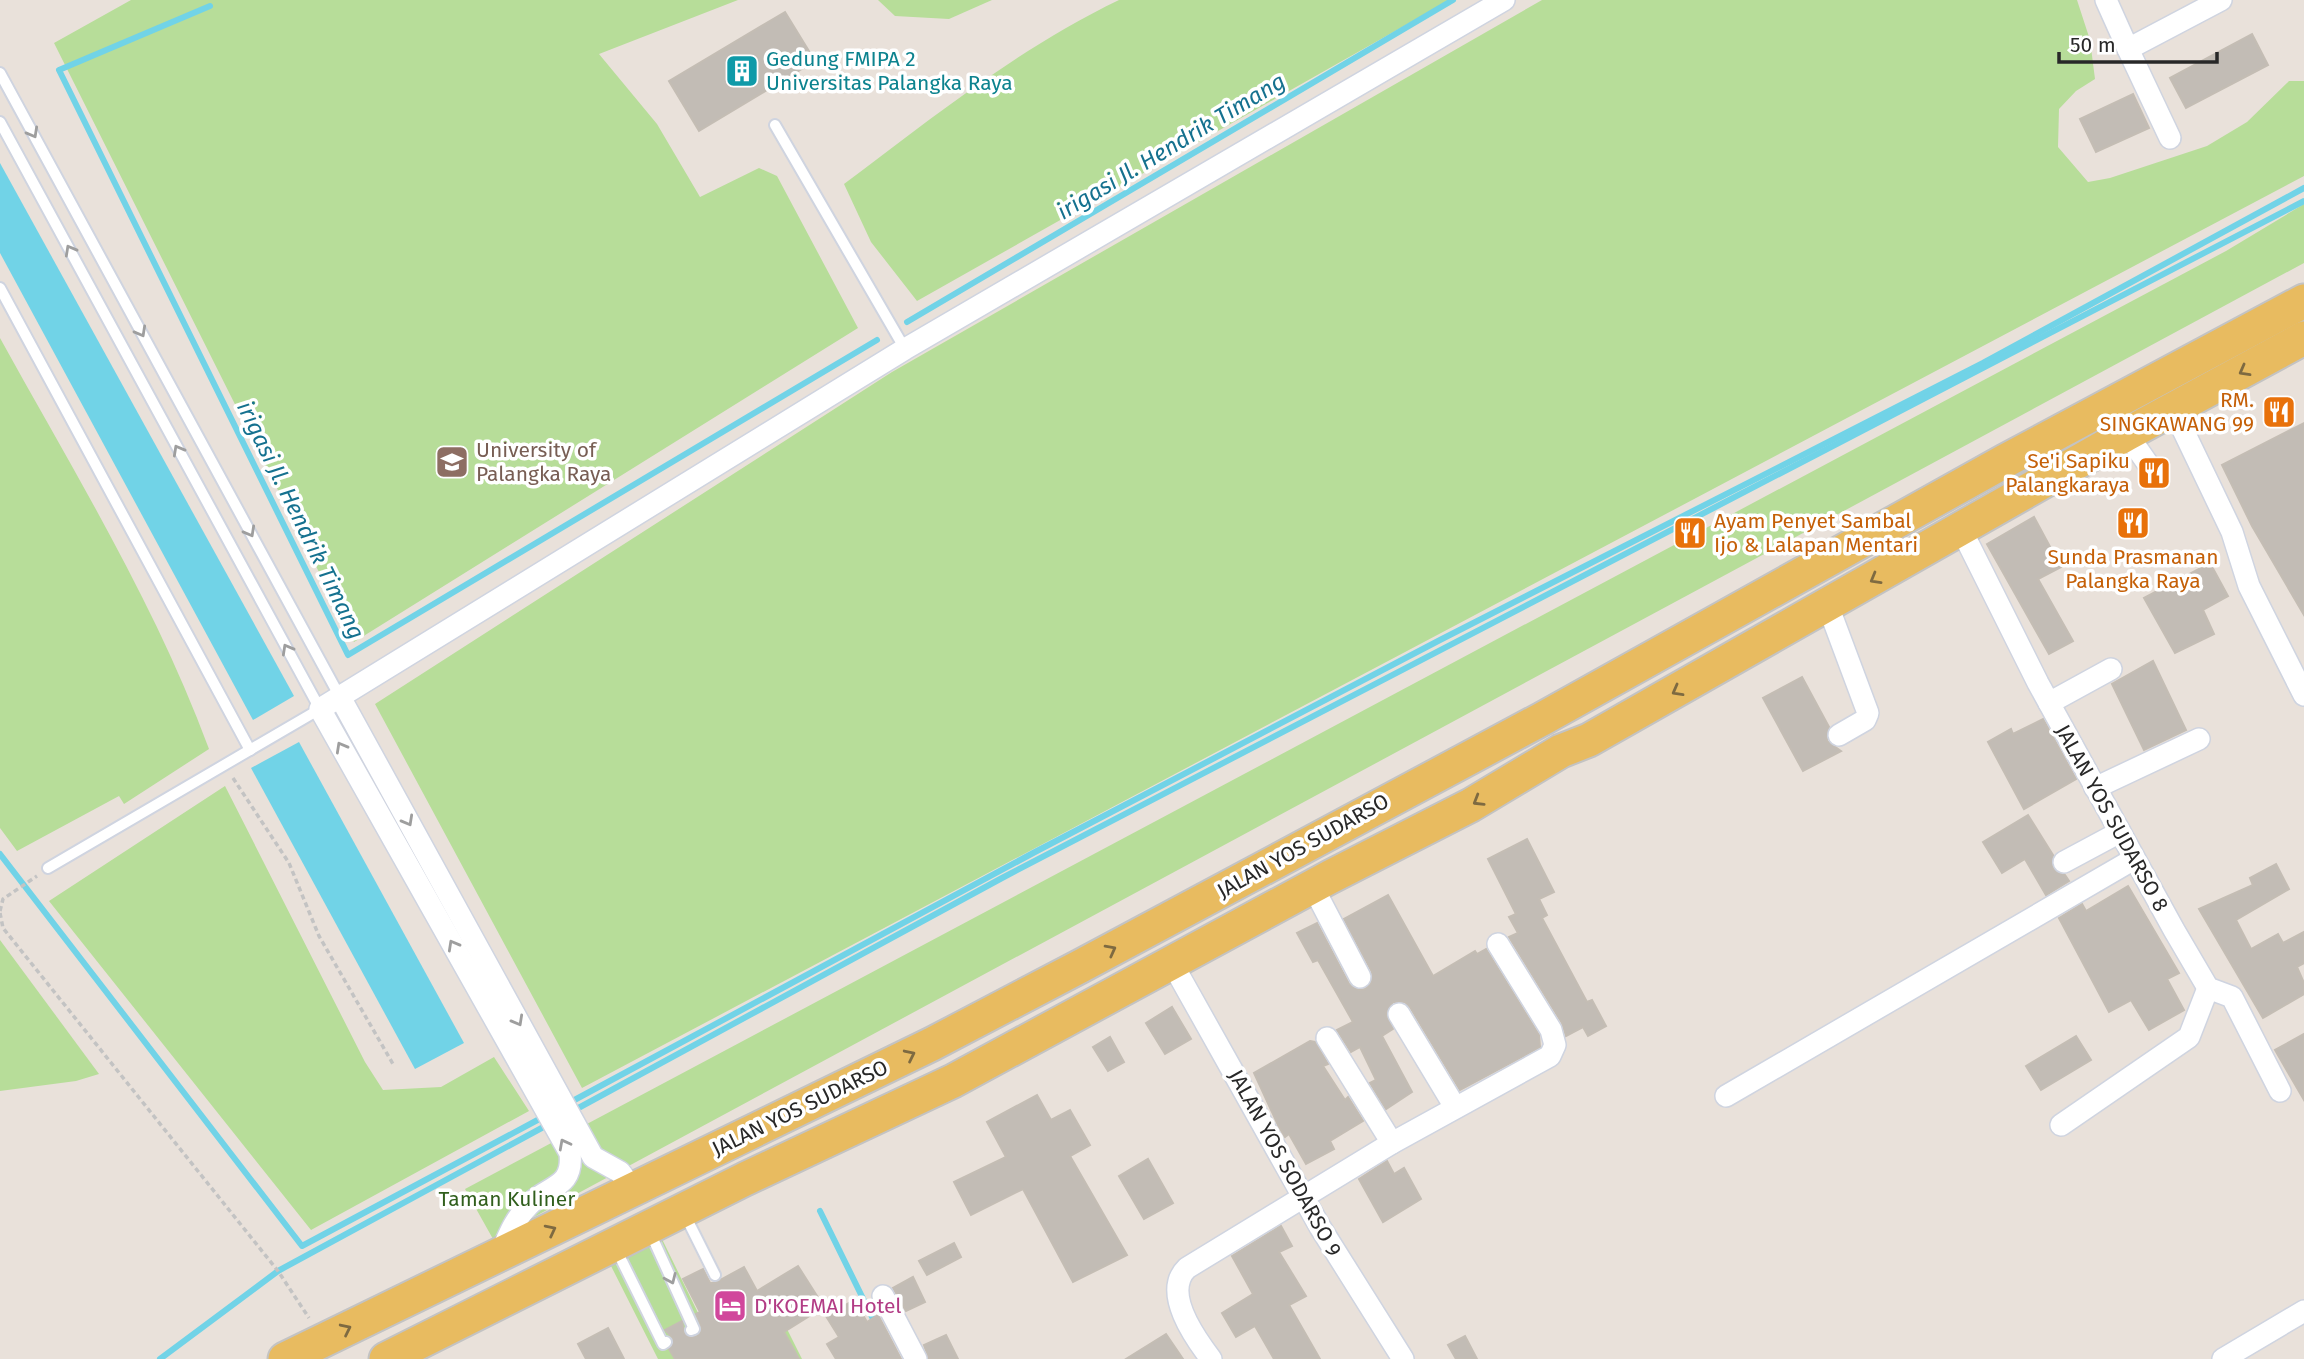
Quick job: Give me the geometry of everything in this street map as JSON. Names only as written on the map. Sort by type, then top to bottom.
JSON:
[{"type":"main road","name":"JALAN YOS SUDARSO","points":[[285,1359],[932,1044],[1542,719],[2005,461],[2304,301]]},
{"type":"main road","name":"JALAN YOS SUDARSO","points":[[386,1359],[648,1227],[953,1081],[1471,805],[1561,751],[1589,740],[2127,434],[2304,338]]},
{"type":"main road","points":[[1542,719],[1561,751]]},
{"type":"street","points":[[500,1255],[511,1228],[529,1204],[565,1180],[571,1168],[570,1153],[320,709],[905,349],[1504,0]]},
{"type":"street","points":[[2106,0],[2170,138]]},
{"type":"street","points":[[2128,49],[2221,0]]},
{"type":"street","points":[[2173,410],[2232,532],[2249,586],[2304,695]]},
{"type":"street","points":[[2127,434],[2150,467]]},
{"type":"street","name":"JALAN YOS SUDARSO 8","points":[[1961,530],[2049,703],[2134,859],[2208,988],[2232,997],[2280,1091]]},
{"type":"street","points":[[1828,606],[1868,713],[1865,720],[1839,735]]},
{"type":"street","points":[[2049,703],[2111,669]]},
{"type":"street","points":[[340,697],[593,1157],[621,1172],[633,1189]]},
{"type":"street","points":[[2095,788],[2199,739]]},
{"type":"street","points":[[2064,862],[2120,832]]},
{"type":"street","points":[[1726,1096],[2134,859]]},
{"type":"street","points":[[1313,887],[1360,977]]},
{"type":"street","points":[[1211,1359],[1195,1337],[1181,1305],[1178,1292],[1181,1273],[1392,1143],[1550,1056],[1555,1045],[1551,1030],[1498,944]]},
{"type":"street","name":"JALAN YOS SODARSO 9","points":[[1172,962],[1353,1284],[1404,1359]]},
{"type":"street","points":[[2061,1125],[2189,1037],[2208,988]]},
{"type":"street","points":[[1399,1014],[1455,1107]]},
{"type":"street","points":[[1327,1038],[1392,1143]]},
{"type":"street","points":[[883,1296],[916,1359]]},
{"type":"street","points":[[2223,1359],[2304,1311]]},
{"type":"lane","points":[[0,73],[340,697]]},
{"type":"lane","points":[[0,122],[320,709],[48,868]]},
{"type":"lane","points":[[775,125],[905,349]]},
{"type":"lane","points":[[0,288],[250,750]]},
{"type":"lane","points":[[683,1210],[715,1275]]},
{"type":"lane","points":[[648,1227],[694,1329],[691,1330]]},
{"type":"lane","points":[[614,1245],[663,1344],[666,1342]]},
{"type":"path","points":[[224,765],[289,863],[319,936],[393,1064]]},
{"type":"path","points":[[36,877],[3,899],[0,912],[3,928],[278,1271],[300,1303]]},
{"type":"green space","points":[[131,0],[738,0],[599,54],[657,124],[700,197],[759,168],[777,176],[858,328],[354,642],[54,43]]},
{"type":"green space","points":[[878,0],[992,0],[949,19],[895,16]]},
{"type":"green space","points":[[1119,0],[1450,0],[917,301],[871,242],[844,184],[943,109],[1011,62]]},
{"type":"green space","points":[[1542,0],[2077,0],[2090,40],[2095,79],[2076,91],[2059,109],[2058,147],[2088,182],[2110,178],[2207,146],[2247,122],[2289,81],[2304,81],[2304,176],[582,1088],[375,704],[892,372]]},
{"type":"green space","name":"Taman Kuliner","points":[[2304,204],[2304,263],[493,1239],[465,1189],[2226,251]]},
{"type":"green space","points":[[0,338],[139,591],[188,695],[209,749],[124,804],[119,796],[17,851],[0,828]]},
{"type":"green space","points":[[225,786],[365,1062],[383,1090],[441,1087],[494,1057],[529,1111],[311,1230],[49,901]]},
{"type":"green space","points":[[0,940],[99,1074],[76,1081],[0,1091]]},
{"type":"green space","points":[[662,1239],[719,1356],[784,1323],[802,1359],[658,1359],[610,1264]]},
{"type":"water","points":[[0,163],[294,696],[253,720],[0,253]]},
{"type":"water","points":[[299,742],[464,1043],[415,1069],[251,768]]},
{"type":"building","name":"Gedung FMIPA 2 Universitas Palangka Raya","points":[[785,12],[815,61],[699,131],[669,81]]},
{"type":"building","points":[[2252,34],[2268,65],[2186,108],[2170,78]]},
{"type":"building","points":[[2133,94],[2149,128],[2096,152],[2080,119]]},
{"type":"building","points":[[2304,423],[2304,615],[2252,526],[2222,465]]},
{"type":"building","points":[[2034,517],[2061,567],[2038,579],[2073,641],[2049,654],[1987,544]]},
{"type":"building","points":[[2210,563],[2228,596],[2203,610],[2214,634],[2175,653],[2144,598]]},
{"type":"building","points":[[2153,661],[2186,730],[2144,750],[2112,684]]},
{"type":"building","points":[[1802,677],[1829,727],[1827,741],[1841,751],[1803,771],[1763,698]]},
{"type":"building","points":[[2043,719],[2076,779],[2024,809],[1988,742],[2011,729],[2013,734]]},
{"type":"building","points":[[2028,815],[2053,855],[2053,869],[2065,875],[2069,881],[2046,895],[2025,859],[2002,873],[1983,842]]},
{"type":"building","points":[[1527,839],[1554,892],[1539,899],[1547,915],[1542,918],[1587,1002],[1592,1000],[1606,1026],[1588,1036],[1583,1027],[1566,1036],[1562,1023],[1509,937],[1518,933],[1509,917],[1516,914],[1488,859]]},
{"type":"building","points":[[2276,864],[2289,889],[2236,920],[2251,949],[2278,934],[2283,943],[2304,932],[2304,963],[2297,967],[2304,983],[2304,994],[2263,1018],[2199,909],[2253,885],[2250,878]]},
{"type":"building","points":[[2128,886],[2179,973],[2167,979],[2184,1010],[2149,1030],[2131,1000],[2109,1012],[2059,918],[2082,904],[2086,911]]},
{"type":"building","points":[[1388,895],[1433,976],[1475,951],[1477,954],[1486,949],[1539,1035],[1540,1047],[1460,1090],[1410,1007],[1405,1002],[1393,1002],[1386,1014],[1393,1029],[1382,1036],[1412,1092],[1386,1109],[1370,1083],[1376,1080],[1360,1047],[1351,1052],[1337,1030],[1353,1022],[1318,960],[1313,962],[1297,933],[1317,923],[1349,984],[1359,990],[1365,989],[1371,983],[1372,972],[1344,919]]},
{"type":"building","points":[[1172,1007],[1191,1039],[1165,1054],[1146,1023]]},
{"type":"building","points":[[2304,1034],[2304,1100],[2275,1050]]},
{"type":"building","points":[[2076,1036],[2091,1060],[2041,1090],[2026,1066]]},
{"type":"building","points":[[1110,1037],[1124,1062],[1108,1071],[1093,1047]]},
{"type":"building","points":[[1310,1041],[1315,1042],[1328,1064],[1323,1066],[1345,1100],[1348,1097],[1363,1121],[1330,1141],[1334,1149],[1306,1164],[1289,1134],[1285,1137],[1278,1125],[1254,1073]]},
{"type":"building","points":[[1037,1095],[1051,1120],[1070,1110],[1090,1145],[1070,1156],[1127,1255],[1073,1282],[1023,1189],[971,1215],[954,1182],[1006,1157],[987,1122]]},
{"type":"building","points":[[1148,1159],[1173,1203],[1144,1219],[1119,1176]]},
{"type":"building","points":[[1387,1161],[1394,1174],[1404,1168],[1421,1199],[1383,1222],[1359,1179]]},
{"type":"building","points":[[1281,1226],[1292,1246],[1279,1252],[1306,1296],[1289,1305],[1320,1359],[1274,1359],[1255,1326],[1236,1337],[1222,1313],[1253,1294],[1232,1256]]},
{"type":"building","points":[[954,1243],[961,1257],[927,1275],[919,1261]]},
{"type":"building","points":[[798,1266],[824,1307],[784,1332],[799,1359],[675,1359],[669,1349],[673,1338],[665,1330],[682,1321],[684,1333],[689,1337],[697,1336],[702,1329],[696,1314],[700,1312],[683,1279],[703,1269],[710,1283],[715,1283],[744,1267],[757,1291]]},
{"type":"building","points":[[913,1277],[925,1302],[906,1311],[893,1288]]},
{"type":"building","points":[[854,1300],[867,1322],[878,1315],[901,1359],[836,1359],[827,1344],[839,1337],[826,1316]]},
{"type":"building","points":[[608,1328],[624,1359],[586,1359],[578,1344]]},
{"type":"building","points":[[1166,1334],[1183,1359],[1126,1359]]},
{"type":"building","points":[[946,1335],[958,1359],[929,1359],[924,1345]]},
{"type":"building","points":[[1465,1336],[1477,1359],[1456,1359],[1448,1345]]},
{"type":"waterway","name":"irigasi Jl. Hendrik Timang","points":[[907,322],[1453,0]]},
{"type":"waterway","name":"irigasi Jl. Hendrik Timang","points":[[210,6],[59,70],[348,655],[877,340]]},
{"type":"waterway","points":[[567,1104],[1035,852],[1440,640],[1983,363],[2304,188]]},
{"type":"waterway","points":[[571,1112],[1002,878],[2304,201]]},
{"type":"waterway","points":[[0,854],[302,1246],[545,1116]]},
{"type":"waterway","points":[[160,1359],[278,1271],[549,1124]]},
{"type":"waterway","points":[[820,1211],[875,1323]]},
{"type":"place","name":"Gedung FMIPA 2 Universitas Palangka Raya","points":[[742,71]]},
{"type":"place","name":"RM. SINGKAWANG 99","points":[[2279,412]]},
{"type":"place","name":"University of Palangka Raya","points":[[452,462]]},
{"type":"place","name":"Se'i Sapiku Palangkaraya","points":[[2154,473]]},
{"type":"place","name":"Sunda Prasmanan Palangka Raya","points":[[2133,523]]},
{"type":"place","name":"Ayam Penyet Sambal Ijo & Lalapan Mentari","points":[[1690,533]]},
{"type":"place","name":"D'KOEMAI Hotel","points":[[730,1306]]}]
